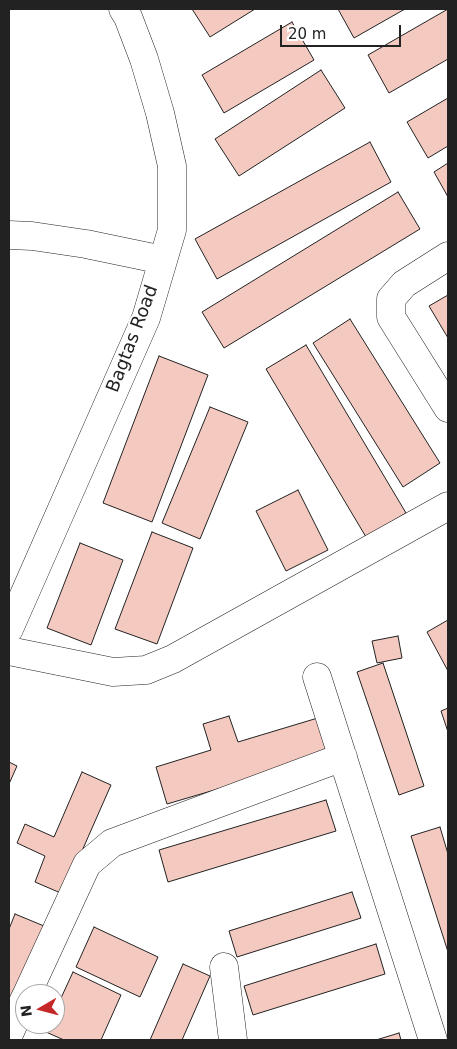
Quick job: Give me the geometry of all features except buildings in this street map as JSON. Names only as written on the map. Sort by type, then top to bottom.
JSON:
[{"type":"street","name":"Bagtas Road","points":[[9,629],[146,318],[172,230],[172,166],[160,113],[144,59],[123,9]]},
{"type":"street","points":[[9,235],[32,236],[86,244],[163,260]]},
{"type":"street","points":[[448,256],[404,284],[391,299],[391,317],[448,408]]},
{"type":"street","points":[[9,651],[112,672],[146,670],[174,659],[448,506]]},
{"type":"street","points":[[317,677],[433,1040]]},
{"type":"street","points":[[32,984],[87,864],[112,843],[343,757]]},
{"type":"street","points":[[224,967],[233,1040]]},
{"type":"street","points":[[9,1034],[15,1020]]}]
